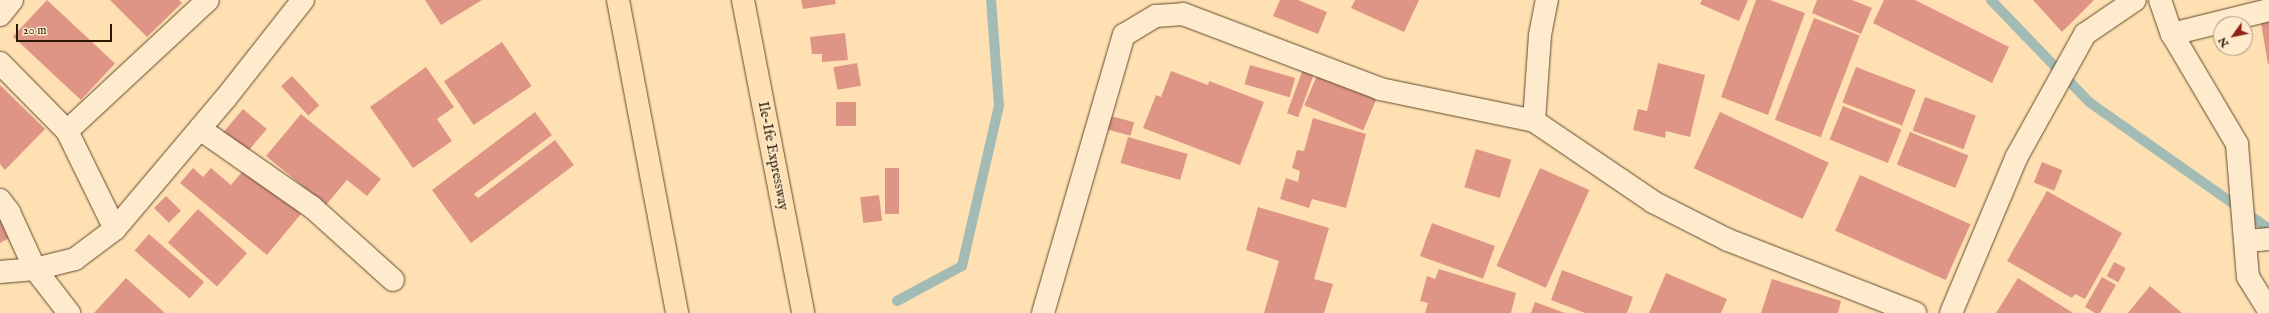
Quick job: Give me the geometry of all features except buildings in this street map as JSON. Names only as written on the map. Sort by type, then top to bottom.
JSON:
[{"type":"highway","points":[[618,0],[677,313]]},
{"type":"highway","name":"Ile-Ife Expressway","points":[[743,0],[803,313]]},
{"type":"street","points":[[0,15],[12,0]]},
{"type":"street","points":[[67,131],[208,0]]},
{"type":"street","points":[[0,272],[35,269],[75,259],[115,229],[200,129],[302,0]]},
{"type":"street","points":[[1534,121],[1540,35],[1548,0]]},
{"type":"street","points":[[1951,313],[2016,158],[2085,34],[2135,0]]},
{"type":"street","points":[[2160,0],[2172,34],[2237,144],[2247,241],[2248,277],[2269,310]]},
{"type":"street","points":[[2172,34],[2269,10]]},
{"type":"street","points":[[1043,313],[1124,35],[1156,16],[1183,14],[1380,89],[1534,121],[1653,202],[1728,240],[1915,313]]},
{"type":"street","points":[[0,63],[67,131],[115,229]]},
{"type":"street","points":[[200,129],[312,206],[393,280]]},
{"type":"street","points":[[0,200],[9,212],[35,269],[69,313]]},
{"type":"street","points":[[2247,241],[2269,239]]},
{"type":"waterway","points":[[897,301],[962,266],[999,106],[991,0]]},
{"type":"waterway","points":[[1991,0],[2089,102],[2269,229]]}]
